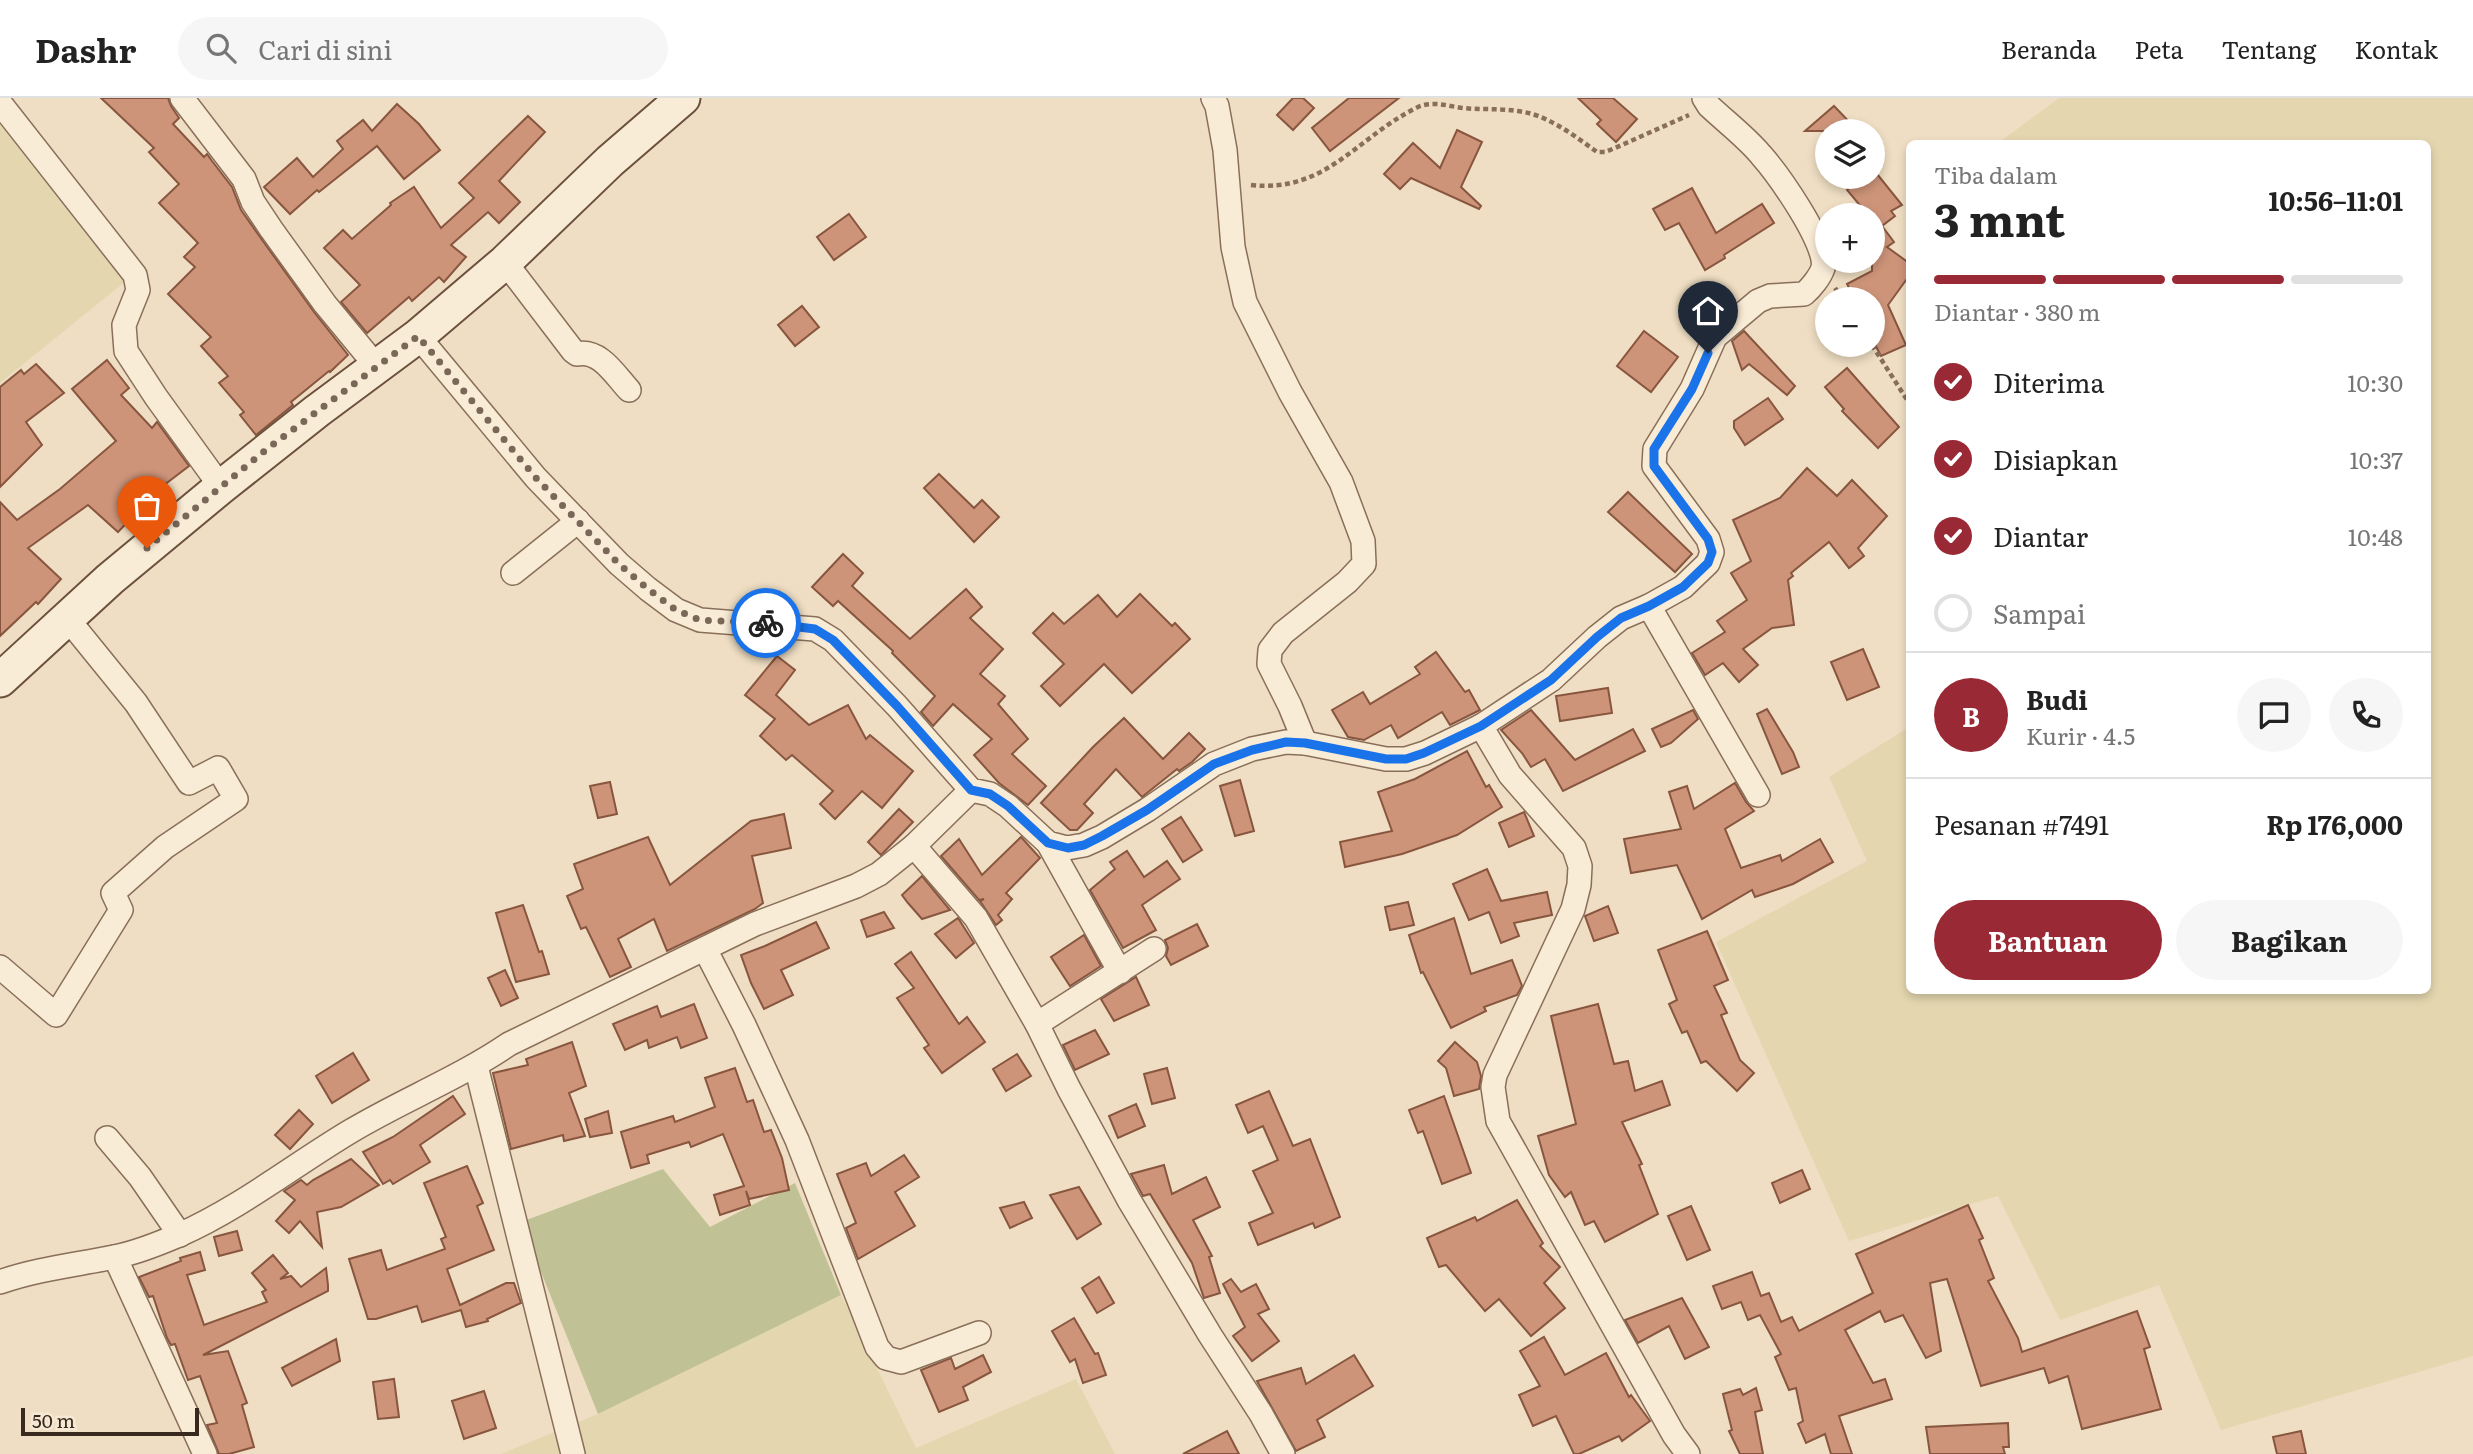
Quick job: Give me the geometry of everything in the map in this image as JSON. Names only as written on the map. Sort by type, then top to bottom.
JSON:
[{"type":"street","points":[[182,98],[244,179],[253,202],[325,304],[377,366]]},
{"type":"street","points":[[1213,98],[1226,150],[1233,247],[1244,302],[1290,392],[1341,482],[1363,541],[1364,564],[1348,582],[1283,633],[1270,650],[1269,664],[1305,743]]},
{"type":"street","points":[[0,680],[110,579],[221,486],[418,336],[505,262],[672,101]]},
{"type":"street","points":[[1048,843],[1068,848],[1084,845],[1147,810],[1214,764],[1252,750],[1286,742],[1305,743],[1386,759],[1406,759],[1424,753],[1481,726],[1551,680],[1621,618],[1683,587],[1708,563],[1712,552],[1708,539],[1654,466],[1654,449],[1692,389],[1715,337],[1758,301],[1770,296],[1804,294],[1823,268],[1822,252],[1793,198],[1760,153],[1707,102]]},
{"type":"street","points":[[0,103],[135,275],[138,290],[124,325],[126,351],[221,486]]},
{"type":"street","points":[[505,262],[573,351],[596,356],[629,390]]},
{"type":"street","points":[[418,336],[536,478],[619,564],[676,610],[700,620],[815,629],[833,640],[897,706],[971,790],[990,794],[1008,806],[1048,843],[1120,972]]},
{"type":"street","points":[[513,573],[578,521]]},
{"type":"street","points":[[1649,606],[1758,794]]},
{"type":"street","points":[[0,967],[56,1014],[121,910],[113,893],[165,847],[236,799],[218,768],[189,783],[135,703],[67,618]]},
{"type":"street","points":[[1481,726],[1510,775],[1560,829],[1573,848],[1580,866],[1573,909],[1499,1063],[1493,1087],[1498,1121],[1674,1435],[1688,1454]]},
{"type":"street","points":[[2,1280],[70,1264],[115,1257],[180,1235],[224,1212],[352,1131],[476,1066],[509,1044],[755,923],[856,886],[879,874],[914,846],[971,790]]},
{"type":"street","points":[[914,846],[976,918],[1037,1024],[1129,1200],[1283,1454]]},
{"type":"street","points":[[705,949],[744,1025],[797,1140],[877,1347],[886,1358],[901,1362],[979,1333]]},
{"type":"street","points":[[1037,1024],[1154,949]]},
{"type":"street","points":[[476,1066],[573,1454]]},
{"type":"street","points":[[107,1138],[140,1177],[180,1235]]},
{"type":"street","points":[[115,1257],[205,1454]]},
{"type":"path","points":[[1229,183],[1271,187],[1302,181],[1332,166],[1391,122],[1429,103],[1535,114],[1553,122],[1597,152],[1605,152],[1707,102]]},
{"type":"path","points":[[1880,357],[1906,398]]},
{"type":"shaded area","points":[[0,98],[138,271],[0,383]]},
{"type":"shaded area","points":[[2059,98],[2473,98],[2473,1356],[2221,1430],[2159,1285],[2060,1320],[1998,1196],[1849,1241],[1716,942],[1867,861],[1829,777],[1906,729],[1906,994],[2431,994],[2431,140],[2002,140]]},
{"type":"shaded area","points":[[841,1295],[916,1448],[1076,1379],[1115,1454],[501,1454],[598,1414]]},
{"type":"green space","points":[[663,1169],[710,1227],[795,1183],[841,1295],[598,1414],[521,1222]]},
{"type":"building","points":[[101,98],[168,98],[179,118],[173,124],[204,157],[207,154],[232,187],[241,210],[348,355],[256,435],[240,415],[244,412],[219,383],[228,376],[201,346],[211,337],[168,294],[195,267],[184,257],[198,243],[159,203],[179,184],[149,152],[154,148]]},
{"type":"building","points":[[1293,98],[1303,98],[1314,108],[1293,130],[1277,115]]},
{"type":"building","points":[[1349,98],[1399,98],[1330,151],[1312,128]]},
{"type":"building","points":[[1578,98],[1613,98],[1637,119],[1616,142],[1597,124],[1601,120]]},
{"type":"building","points":[[397,104],[419,124],[440,150],[404,179],[377,146],[319,192],[317,190],[290,214],[264,187],[297,158],[313,177],[343,149],[337,141],[363,120],[372,131]]},
{"type":"building","points":[[1834,106],[1846,119],[1819,119]]},
{"type":"building","points":[[528,116],[545,132],[499,181],[520,202],[499,223],[488,212],[451,245],[466,257],[444,282],[439,277],[412,301],[409,297],[367,333],[341,302],[360,285],[324,248],[343,230],[352,239],[391,205],[390,203],[414,187],[441,228],[474,198],[459,183]]},
{"type":"building","points":[[1815,122],[1815,131],[1805,131]]},
{"type":"building","points":[[1457,130],[1482,142],[1461,187],[1481,206],[1479,209],[1411,178],[1400,189],[1384,174],[1413,143],[1440,168]]},
{"type":"building","points":[[1885,184],[1902,205],[1891,211],[1895,216],[1885,224],[1885,203],[1858,203],[1847,190],[1885,189]]},
{"type":"building","points":[[1692,188],[1716,233],[1762,204],[1774,223],[1705,270],[1679,223],[1665,230],[1653,209]]},
{"type":"building","points":[[849,214],[866,237],[834,260],[817,237]]},
{"type":"building","points":[[1885,230],[1894,242],[1887,247],[1906,261],[1906,280],[1888,305],[1906,345],[1885,354],[1885,287],[1849,287],[1847,284],[1868,273],[1885,273]]},
{"type":"building","points":[[802,306],[819,327],[795,346],[778,325]]},
{"type":"building","points":[[1644,331],[1678,357],[1651,392],[1617,366]]},
{"type":"building","points":[[1744,331],[1795,386],[1787,395],[1749,364],[1742,370],[1732,341]]},
{"type":"building","points":[[107,360],[129,388],[121,395],[152,428],[157,422],[189,466],[151,495],[155,499],[140,513],[138,511],[118,532],[88,505],[28,548],[61,579],[38,604],[36,602],[0,636],[0,502],[17,520],[60,489],[116,441],[72,389]]},
{"type":"building","points":[[36,364],[64,393],[26,422],[42,445],[0,487],[0,387],[21,370],[24,374]]},
{"type":"building","points":[[1847,368],[1899,427],[1878,448],[1842,411],[1844,409],[1825,387]]},
{"type":"building","points":[[1768,398],[1783,419],[1745,445],[1734,428],[1734,421]]},
{"type":"building","points":[[1807,468],[1837,496],[1852,480],[1887,516],[1858,548],[1864,556],[1849,568],[1829,542],[1791,573],[1793,576],[1788,580],[1794,625],[1772,628],[1743,649],[1758,665],[1739,682],[1723,663],[1705,675],[1692,653],[1725,632],[1717,621],[1747,600],[1731,573],[1751,561],[1733,520],[1780,498]]},
{"type":"building","points":[[939,474],[974,508],[982,500],[999,517],[974,542],[924,488]]},
{"type":"building","points":[[1628,492],[1692,554],[1675,572],[1608,512]]},
{"type":"building","points":[[843,554],[863,573],[852,586],[910,639],[966,589],[982,607],[970,618],[1003,649],[980,674],[1005,696],[998,704],[1028,739],[1012,754],[1046,786],[1028,805],[999,783],[974,755],[992,739],[953,704],[933,726],[921,712],[935,696],[893,651],[838,601],[833,606],[812,587]]},
{"type":"building","points":[[1140,594],[1172,626],[1175,623],[1190,639],[1132,693],[1104,664],[1060,706],[1041,686],[1064,664],[1033,633],[1053,613],[1064,624],[1098,595],[1117,617]]},
{"type":"building","points":[[1863,649],[1879,687],[1847,700],[1831,662]]},
{"type":"building","points":[[1436,652],[1465,692],[1469,690],[1480,710],[1450,725],[1442,712],[1398,738],[1391,725],[1364,740],[1348,737],[1332,710],[1363,692],[1370,704],[1420,674],[1415,667]]},
{"type":"building","points":[[777,656],[795,670],[776,695],[809,725],[848,705],[866,739],[870,735],[913,771],[882,808],[862,791],[835,819],[820,804],[833,791],[792,755],[786,760],[760,736],[775,719],[745,695]]},
{"type":"building","points":[[1608,688],[1612,713],[1560,721],[1556,696]]},
{"type":"building","points":[[1767,709],[1799,767],[1782,774],[1757,714]]},
{"type":"building","points":[[1531,710],[1575,760],[1633,729],[1645,751],[1563,791],[1545,759],[1531,767],[1501,730]]},
{"type":"building","points":[[1693,710],[1698,719],[1671,743],[1661,747],[1652,729]]},
{"type":"building","points":[[1124,718],[1163,759],[1189,733],[1205,749],[1192,762],[1179,771],[1177,769],[1142,797],[1116,769],[1084,804],[1093,813],[1077,830],[1070,830],[1041,803]]},
{"type":"building","points":[[1467,751],[1486,787],[1489,785],[1502,807],[1457,835],[1402,854],[1345,867],[1340,842],[1392,831],[1378,792],[1415,779]]},
{"type":"building","points":[[1240,780],[1254,831],[1235,836],[1220,786]]},
{"type":"building","points":[[610,782],[617,814],[598,818],[590,786]]},
{"type":"building","points":[[1735,783],[1754,811],[1725,829],[1741,868],[1780,855],[1782,861],[1820,839],[1833,862],[1793,884],[1755,897],[1752,890],[1702,919],[1677,865],[1631,873],[1624,839],[1681,829],[1669,792],[1687,786],[1694,809]]},
{"type":"building","points":[[899,809],[913,822],[881,855],[868,842]]},
{"type":"building","points":[[1524,812],[1534,836],[1509,847],[1499,823]]},
{"type":"building","points":[[784,814],[791,848],[752,856],[763,903],[667,951],[654,919],[618,939],[631,967],[610,977],[586,927],[581,929],[567,896],[583,889],[574,864],[648,837],[670,885],[751,821]]},
{"type":"building","points":[[1181,817],[1202,850],[1183,862],[1162,829]]},
{"type":"building","points":[[1021,837],[1040,858],[1006,893],[1012,899],[998,915],[1002,920],[996,925],[980,901],[984,899],[979,900],[941,856],[959,839],[982,875]]},
{"type":"building","points":[[1127,851],[1144,877],[1167,861],[1180,879],[1142,905],[1156,930],[1123,948],[1090,890],[1115,869],[1110,862]]},
{"type":"building","points":[[1487,869],[1501,901],[1547,892],[1552,915],[1514,923],[1519,936],[1501,943],[1489,912],[1469,920],[1453,884]]},
{"type":"building","points":[[922,876],[950,910],[922,919],[908,903],[902,895]]},
{"type":"building","points":[[1408,902],[1414,925],[1390,930],[1385,907]]},
{"type":"building","points":[[523,905],[549,974],[516,982],[496,913]]},
{"type":"building","points":[[1608,906],[1618,933],[1594,941],[1585,916]]},
{"type":"building","points":[[884,912],[894,928],[867,937],[861,920]]},
{"type":"building","points":[[958,918],[974,943],[956,958],[935,934]]},
{"type":"building","points":[[1454,918],[1471,974],[1512,960],[1522,986],[1517,995],[1484,1007],[1486,1011],[1451,1028],[1423,972],[1421,973],[1409,935]]},
{"type":"building","points":[[816,922],[829,948],[781,970],[793,995],[764,1009],[741,955]]},
{"type":"building","points":[[1197,924],[1208,946],[1171,965],[1166,956],[1168,948],[1165,940]]},
{"type":"building","points":[[1707,931],[1728,980],[1714,986],[1727,1013],[1721,1015],[1740,1060],[1754,1073],[1737,1091],[1706,1061],[1701,1063],[1687,1031],[1682,1033],[1669,1004],[1677,1000],[1658,950]]},
{"type":"building","points":[[1084,935],[1101,966],[1070,986],[1051,957]]},
{"type":"building","points":[[911,952],[959,1024],[967,1017],[985,1042],[942,1073],[924,1048],[929,1045],[897,998],[914,988],[895,964]]},
{"type":"building","points":[[505,970],[518,998],[501,1006],[488,978]]},
{"type":"building","points":[[1136,977],[1149,1005],[1114,1021],[1101,999]]},
{"type":"building","points":[[694,1004],[707,1038],[681,1048],[677,1037],[649,1048],[647,1040],[625,1050],[613,1024],[657,1006],[661,1017]]},
{"type":"building","points":[[1598,1004],[1614,1064],[1628,1061],[1635,1091],[1662,1081],[1670,1105],[1622,1122],[1642,1164],[1639,1165],[1658,1214],[1605,1242],[1594,1221],[1585,1225],[1571,1192],[1565,1197],[1549,1175],[1538,1136],[1576,1124],[1551,1016]]},
{"type":"building","points":[[1095,1030],[1109,1054],[1075,1070],[1063,1045]]},
{"type":"building","points":[[572,1042],[586,1086],[569,1093],[585,1136],[564,1141],[563,1135],[511,1149],[493,1073],[528,1065],[526,1059]]},
{"type":"building","points":[[1455,1042],[1477,1062],[1481,1076],[1479,1089],[1454,1096],[1446,1068],[1438,1061]]},
{"type":"building","points":[[353,1053],[369,1080],[332,1103],[316,1076]]},
{"type":"building","points":[[1017,1054],[1031,1076],[1006,1091],[993,1069]]},
{"type":"building","points":[[735,1068],[747,1102],[753,1100],[764,1132],[771,1130],[782,1158],[789,1190],[749,1199],[746,1191],[750,1205],[720,1215],[714,1195],[744,1186],[723,1134],[691,1147],[689,1142],[647,1155],[649,1163],[631,1168],[621,1132],[673,1116],[675,1122],[715,1107],[705,1078]]},
{"type":"building","points":[[1167,1068],[1175,1098],[1152,1104],[1144,1074]]},
{"type":"building","points":[[1269,1091],[1293,1146],[1310,1139],[1340,1217],[1315,1228],[1313,1223],[1258,1245],[1249,1223],[1273,1213],[1253,1171],[1278,1160],[1263,1126],[1248,1133],[1236,1105]]},
{"type":"building","points":[[453,1096],[465,1114],[420,1145],[430,1162],[393,1184],[390,1180],[383,1184],[363,1152],[393,1137]]},
{"type":"building","points":[[1444,1096],[1471,1173],[1442,1184],[1423,1131],[1418,1133],[1409,1110]]},
{"type":"building","points":[[1136,1104],[1145,1126],[1118,1138],[1109,1116]]},
{"type":"building","points":[[299,1110],[313,1124],[290,1149],[275,1135]]},
{"type":"building","points":[[608,1111],[612,1133],[590,1137],[585,1119]]},
{"type":"building","points":[[904,1155],[919,1177],[895,1192],[915,1226],[858,1259],[846,1228],[856,1223],[837,1174],[866,1163],[871,1176]]},
{"type":"building","points":[[351,1159],[379,1185],[341,1207],[317,1212],[322,1247],[300,1221],[289,1233],[276,1221],[295,1200],[284,1191],[301,1180],[307,1185]]},
{"type":"building","points":[[1164,1165],[1172,1194],[1206,1177],[1220,1207],[1193,1220],[1212,1256],[1209,1257],[1220,1293],[1204,1298],[1192,1263],[1150,1194],[1143,1196],[1131,1174]]},
{"type":"building","points":[[467,1166],[483,1203],[477,1206],[494,1250],[447,1269],[460,1305],[506,1283],[514,1283],[521,1303],[487,1319],[488,1321],[466,1327],[461,1310],[422,1322],[417,1306],[368,1319],[349,1259],[381,1250],[387,1270],[445,1249],[441,1239],[446,1237],[424,1183]]},
{"type":"building","points":[[1802,1170],[1810,1189],[1780,1203],[1772,1183]]},
{"type":"building","points":[[1079,1187],[1101,1224],[1077,1239],[1050,1195]]},
{"type":"building","points":[[1517,1200],[1543,1243],[1540,1246],[1560,1267],[1544,1283],[1565,1308],[1531,1336],[1499,1299],[1485,1311],[1446,1265],[1439,1267],[1427,1238],[1475,1217],[1477,1221]]},
{"type":"building","points":[[1024,1202],[1032,1218],[1010,1228],[1000,1208]]},
{"type":"building","points":[[1968,1205],[1983,1238],[1979,1240],[1994,1278],[1988,1281],[2018,1338],[2022,1352],[2137,1311],[2150,1347],[2144,1349],[2161,1409],[2082,1429],[2068,1376],[2049,1383],[2044,1368],[1981,1386],[1947,1279],[1930,1283],[1941,1351],[1926,1358],[1903,1315],[1885,1322],[1880,1311],[1845,1330],[1873,1383],[1885,1379],[1892,1399],[1839,1416],[1852,1454],[1831,1454],[1825,1434],[1806,1443],[1798,1424],[1803,1421],[1796,1388],[1789,1390],[1775,1357],[1781,1354],[1760,1315],[1748,1320],[1741,1302],[1722,1309],[1713,1286],[1752,1272],[1761,1296],[1769,1293],[1781,1322],[1792,1317],[1799,1331],[1873,1293],[1856,1254]]},
{"type":"building","points":[[1691,1206],[1710,1250],[1687,1260],[1668,1216]]},
{"type":"building","points":[[237,1231],[242,1250],[219,1256],[214,1237]]},
{"type":"building","points":[[200,1252],[205,1270],[187,1275],[204,1325],[267,1302],[262,1292],[266,1290],[252,1273],[273,1255],[288,1273],[280,1279],[291,1276],[301,1287],[326,1268],[328,1291],[203,1355],[228,1351],[247,1403],[242,1405],[254,1447],[229,1454],[219,1454],[207,1425],[217,1423],[200,1376],[188,1380],[175,1344],[171,1345],[167,1338],[153,1296],[149,1297],[139,1277]]},
{"type":"building","points":[[1099,1277],[1114,1303],[1097,1313],[1082,1288]]},
{"type":"building","points":[[1231,1279],[1241,1292],[1256,1284],[1269,1309],[1258,1314],[1279,1341],[1252,1361],[1233,1336],[1245,1327],[1223,1284]]},
{"type":"building","points":[[1682,1298],[1709,1347],[1685,1359],[1669,1326],[1638,1343],[1625,1320]]},
{"type":"building","points":[[1074,1318],[1095,1354],[1098,1353],[1106,1375],[1083,1383],[1075,1359],[1070,1362],[1052,1331]]},
{"type":"building","points":[[1544,1337],[1565,1375],[1606,1353],[1629,1397],[1631,1395],[1650,1421],[1622,1441],[1619,1436],[1579,1454],[1574,1454],[1556,1416],[1533,1426],[1519,1395],[1540,1386],[1520,1351]]},
{"type":"building","points":[[336,1339],[340,1361],[292,1386],[282,1368]]},
{"type":"building","points":[[983,1355],[991,1372],[963,1387],[968,1400],[939,1412],[921,1370],[951,1358],[955,1369]]},
{"type":"building","points":[[1354,1355],[1373,1386],[1317,1420],[1325,1437],[1296,1451],[1257,1381],[1301,1368],[1306,1384]]},
{"type":"building","points":[[394,1379],[399,1417],[378,1419],[373,1382]]},
{"type":"building","points":[[1756,1388],[1762,1410],[1755,1412],[1763,1454],[1740,1454],[1729,1431],[1732,1430],[1723,1394],[1740,1389],[1743,1395]]},
{"type":"building","points":[[484,1391],[496,1428],[464,1439],[452,1401]]},
{"type":"building","points":[[2008,1423],[2009,1447],[2003,1447],[2005,1454],[1930,1454],[1926,1427]]},
{"type":"building","points":[[1227,1431],[1239,1454],[1183,1454]]},
{"type":"building","points":[[2301,1431],[2306,1454],[2277,1454],[2273,1437]]},
{"type":"way so far","points":[[147,548],[267,449],[418,336],[536,478],[619,564],[648,589],[676,610],[700,620],[766,623]]},
{"type":"route","points":[[766,623],[815,629],[833,640],[897,706],[971,790],[990,794],[1008,806],[1048,843],[1068,848],[1084,845],[1102,836],[1147,810],[1214,764],[1252,750],[1286,742],[1305,743],[1386,759],[1406,759],[1481,726],[1533,694],[1621,618],[1683,587],[1708,563],[1712,552],[1708,539],[1654,466],[1653,459],[1654,449],[1692,389],[1708,353]]}]
